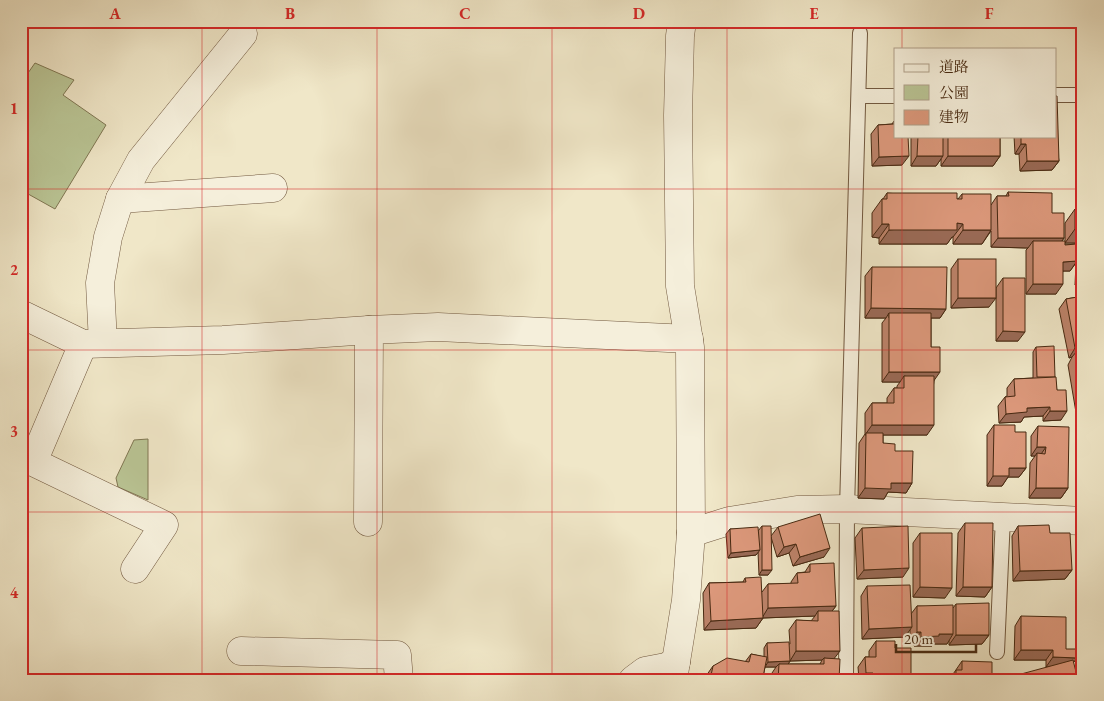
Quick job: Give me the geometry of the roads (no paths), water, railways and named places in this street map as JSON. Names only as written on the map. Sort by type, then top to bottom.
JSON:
[{"type":"street","points":[[633,680],[645,671],[666,667],[674,671],[686,600],[691,533],[690,346],[680,286],[678,106],[682,21]]},
{"type":"street","points":[[135,569],[164,526],[33,462],[93,344],[108,236],[120,199],[141,160],[243,34]]},
{"type":"street","points":[[120,199],[273,188]]},
{"type":"street","points":[[21,314],[93,344],[223,340],[438,327],[689,338]]},
{"type":"street","points":[[368,522],[369,330]]},
{"type":"street","points":[[691,533],[728,521],[797,510],[847,509],[1083,522]]},
{"type":"street","points":[[241,651],[397,655],[399,680]]},
{"type":"lane","points":[[846,680],[847,509],[860,33]]},
{"type":"lane","points":[[1056,95],[1083,95]]},
{"type":"lane","points":[[859,96],[894,96]]},
{"type":"lane","points":[[997,652],[1003,517]]}]
